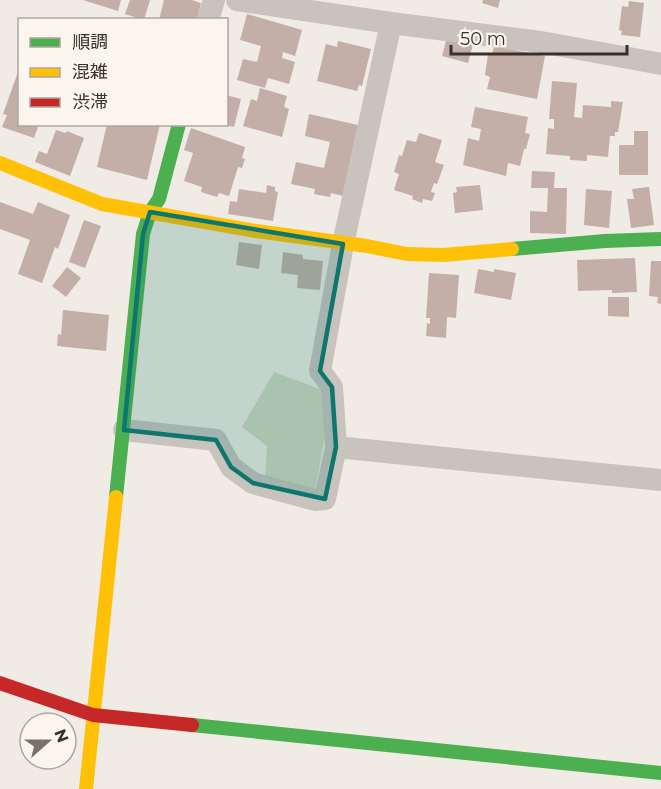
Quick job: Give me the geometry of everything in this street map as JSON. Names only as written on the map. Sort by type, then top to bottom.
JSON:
[{"type":"street","points":[[209,18],[214,0]]},
{"type":"street","points":[[237,0],[541,42],[661,64]]},
{"type":"street","points":[[124,430],[216,440],[231,467],[253,483],[315,500],[325,499],[336,447],[332,387],[320,371],[343,244],[392,23]]},
{"type":"street","points":[[86,789],[143,234],[150,212],[159,199],[178,126]]},
{"type":"street","points":[[0,163],[102,204],[407,254],[443,255],[605,241],[661,239]]},
{"type":"street","points":[[336,447],[661,480]]},
{"type":"street","points":[[0,683],[93,716],[661,773]]},
{"type":"highlighted area","points":[[150,212],[343,244],[320,371],[332,387],[336,447],[325,499],[253,483],[231,467],[216,440],[124,430],[143,234]]},
{"type":"green space","points":[[274,372],[325,391],[325,435],[315,492],[265,478],[267,446],[242,427]]},
{"type":"building","points":[[83,0],[121,0],[118,11]]},
{"type":"building","points":[[130,0],[150,0],[145,18],[125,14]]},
{"type":"building","points":[[164,0],[192,0],[201,3],[197,18],[160,18]]},
{"type":"building","points":[[483,0],[500,0],[498,8],[482,3]]},
{"type":"building","points":[[629,1],[644,3],[640,37],[621,35],[622,31],[619,30],[622,6],[628,7]]},
{"type":"building","points":[[247,14],[302,30],[295,56],[283,52],[282,58],[295,62],[289,84],[268,78],[265,88],[237,80],[243,59],[257,62],[261,46],[240,40]]},
{"type":"building","points":[[447,37],[473,44],[468,63],[442,56]]},
{"type":"building","points":[[338,41],[371,49],[362,86],[359,85],[357,91],[317,81],[326,44],[337,47]]},
{"type":"building","points":[[494,46],[545,56],[537,99],[487,89],[490,77],[485,75],[488,54],[492,55]]},
{"type":"building","points":[[18,72],[18,126],[38,126],[34,138],[2,127],[7,115],[3,114]]},
{"type":"building","points":[[552,81],[577,83],[574,117],[582,118],[583,105],[611,107],[611,101],[623,102],[618,132],[615,132],[615,136],[610,136],[608,157],[587,155],[587,161],[570,160],[570,156],[546,154],[548,128],[554,129],[554,119],[549,119]]},
{"type":"building","points":[[260,88],[287,96],[284,107],[289,109],[282,137],[243,126],[251,99],[257,101]]},
{"type":"building","points":[[228,96],[241,99],[234,127],[228,126]]},
{"type":"building","points":[[475,107],[528,117],[525,133],[530,134],[520,166],[508,163],[506,176],[463,165],[468,138],[479,141],[481,129],[471,127]]},
{"type":"building","points":[[309,114],[358,125],[343,196],[331,193],[330,197],[314,194],[315,189],[291,184],[296,162],[324,168],[330,142],[305,136]]},
{"type":"building","points":[[107,126],[160,126],[147,180],[97,167]]},
{"type":"building","points":[[191,128],[245,147],[242,158],[245,159],[242,168],[238,167],[229,196],[219,193],[217,197],[201,192],[202,187],[184,181],[193,153],[184,150]]},
{"type":"building","points":[[56,130],[66,133],[67,131],[84,138],[70,176],[35,162],[39,151],[47,154]]},
{"type":"building","points":[[634,131],[648,131],[648,175],[619,175],[619,145],[634,145]]},
{"type":"building","points":[[419,133],[442,140],[435,162],[444,165],[437,184],[434,183],[431,192],[435,193],[432,201],[423,199],[422,203],[412,199],[413,196],[394,190],[399,174],[394,172],[399,155],[402,156],[407,140],[416,142]]},
{"type":"building","points":[[532,171],[555,172],[554,188],[567,188],[566,234],[530,233],[530,211],[547,212],[548,188],[531,188]]},
{"type":"building","points":[[267,185],[275,187],[275,191],[278,192],[273,221],[228,214],[230,201],[237,202],[239,189],[266,193]]},
{"type":"building","points":[[480,185],[483,210],[455,213],[453,193],[457,192],[456,187]]},
{"type":"building","points":[[649,187],[654,225],[631,228],[627,199],[634,199],[632,189]]},
{"type":"building","points":[[586,189],[612,191],[609,228],[584,225]]},
{"type":"building","points":[[0,202],[33,214],[38,202],[70,215],[58,249],[55,247],[42,283],[18,274],[30,240],[0,229]]},
{"type":"building","points":[[84,220],[101,226],[85,268],[69,262]]},
{"type":"building","points":[[239,242],[262,245],[259,269],[236,265]]},
{"type":"building","points":[[283,252],[303,255],[303,259],[323,261],[320,290],[297,288],[298,275],[281,273]]},
{"type":"building","points":[[635,258],[637,292],[578,291],[577,260]]},
{"type":"building","points":[[651,261],[661,261],[661,304],[657,303],[658,297],[649,296]]},
{"type":"building","points":[[67,267],[81,278],[66,297],[52,286]]},
{"type":"building","points":[[478,269],[516,273],[511,300],[474,293]]},
{"type":"building","points":[[429,273],[459,275],[456,318],[447,317],[446,338],[426,336],[427,323],[430,324],[430,318],[426,318]]},
{"type":"building","points":[[608,297],[629,297],[629,317],[608,316]]},
{"type":"building","points":[[63,310],[109,315],[106,351],[57,346],[58,334],[61,335]]},
{"type":"traffic: fast","points":[[116,497],[143,234],[150,212],[159,199],[178,126]]},
{"type":"traffic: fast","points":[[512,249],[661,239]]},
{"type":"traffic: fast","points":[[192,725],[661,773]]},
{"type":"traffic: slow","points":[[0,163],[102,204],[256,231],[367,246],[407,254],[443,255],[512,249]]},
{"type":"traffic: slow","points":[[86,789],[116,497]]},
{"type":"traffic: jam","points":[[0,683],[93,715],[192,725]]}]
